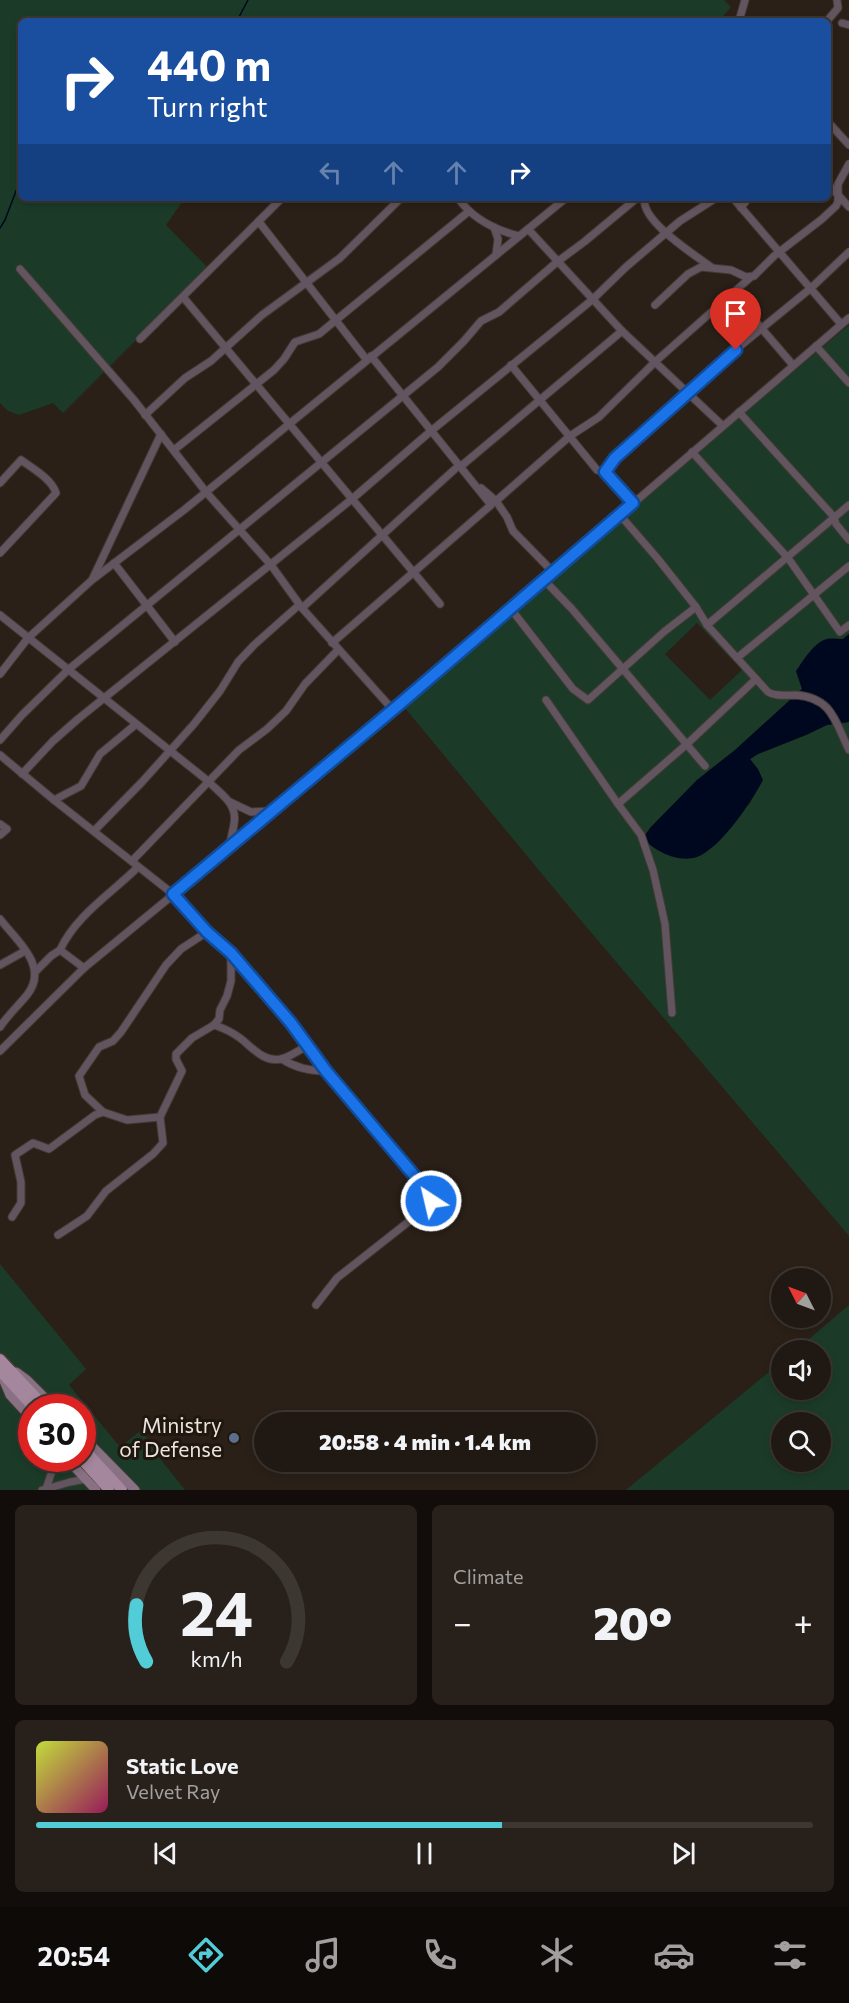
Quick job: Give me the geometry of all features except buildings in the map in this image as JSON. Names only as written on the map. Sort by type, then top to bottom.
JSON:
[{"type":"main road","points":[[1,1367],[23,1394]]},
{"type":"main road","points":[[1,1367],[31,1394]]},
{"type":"main road","points":[[96,1463],[122,1490]]},
{"type":"main road","points":[[93,1472],[109,1490]]},
{"type":"street","points":[[740,18],[745,0]]},
{"type":"street","points":[[830,18],[838,8],[837,0]]},
{"type":"street","points":[[831,125],[849,145]]},
{"type":"street","points":[[496,501],[570,436],[599,417],[656,361],[774,256],[836,206],[838,184],[849,164]]},
{"type":"street","points":[[831,187],[849,207]]},
{"type":"street","points":[[140,339],[279,201]]},
{"type":"street","points":[[145,415],[167,393],[211,361],[262,315],[340,258],[398,201]]},
{"type":"street","points":[[460,201],[468,212],[494,227],[519,236]]},
{"type":"street","points":[[0,674],[28,638],[92,580],[206,492],[562,201]]},
{"type":"street","points":[[0,740],[69,669],[438,367],[481,321],[499,312],[633,201]]},
{"type":"street","points":[[644,201],[649,216],[711,267]]},
{"type":"street","points":[[22,774],[53,741],[104,698],[352,499],[431,431],[592,300],[626,267],[680,221],[711,201]]},
{"type":"street","points":[[735,201],[842,324]]},
{"type":"street","points":[[741,208],[746,201]]},
{"type":"street","points":[[174,450],[257,384],[284,359],[295,342],[315,336],[468,212]]},
{"type":"street","points":[[259,222],[334,320],[402,395],[491,505],[332,643]]},
{"type":"street","points":[[494,227],[498,239],[496,255]]},
{"type":"street","points":[[528,229],[622,331],[723,426]]},
{"type":"street","points":[[605,472],[615,458],[688,392],[811,288],[849,252]]},
{"type":"street","points":[[655,305],[694,270],[701,267],[731,270],[746,278],[751,278]]},
{"type":"street","points":[[20,269],[161,434],[206,492],[271,565],[300,606],[393,710]]},
{"type":"street","points":[[732,294],[793,365]]},
{"type":"street","points":[[183,297],[440,604]]},
{"type":"street","points":[[0,1051],[84,968],[393,710],[849,318]]},
{"type":"street","points":[[94,831],[171,751],[220,692],[246,654],[458,468],[622,331]]},
{"type":"street","points":[[816,346],[849,383]]},
{"type":"street","points":[[511,365],[597,470],[605,472],[633,503]]},
{"type":"street","points":[[739,412],[834,517],[836,524],[849,540]]},
{"type":"street","points":[[431,431],[452,451],[458,468],[496,501],[513,531],[552,572]]},
{"type":"street","points":[[92,580],[161,434]]},
{"type":"street","points":[[692,452],[788,558],[840,632],[849,625]]},
{"type":"street","points":[[0,483],[21,460],[50,482],[56,493],[0,553]]},
{"type":"street","points":[[707,625],[849,505]]},
{"type":"street","points":[[620,515],[696,607],[707,625],[756,679],[773,695],[806,696],[820,701],[832,712],[849,750]]},
{"type":"street","points":[[114,563],[175,642]]},
{"type":"street","points":[[737,658],[849,566]]},
{"type":"street","points":[[544,580],[572,609],[705,766]]},
{"type":"street","points":[[511,609],[573,689],[588,700],[665,631],[696,607]]},
{"type":"street","points":[[0,615],[208,781],[230,802],[234,809],[235,821],[230,848]]},
{"type":"street","points":[[132,861],[239,750],[286,711],[305,684],[339,650]]},
{"type":"street","points":[[618,804],[687,744],[756,679]]},
{"type":"street","points":[[546,700],[641,835],[665,924],[672,1013]]},
{"type":"street","points":[[54,800],[81,786],[100,754],[135,724]]},
{"type":"street","points":[[0,755],[173,894],[207,932],[231,953],[291,1023],[326,1071],[429,1193],[431,1201],[426,1208],[337,1278],[316,1305]]},
{"type":"street","points":[[230,802],[251,812],[274,811]]},
{"type":"street","points":[[0,824],[7,829],[0,836]]},
{"type":"street","points":[[0,1027],[29,993],[36,971],[60,950],[67,936],[83,917],[138,867]]},
{"type":"street","points":[[0,919],[19,940],[33,961],[36,971]]},
{"type":"street","points":[[160,1117],[127,1120],[103,1112],[85,1095],[79,1076],[99,1047],[114,1041],[166,965],[181,950],[207,932]]},
{"type":"street","points":[[60,950],[84,968]]},
{"type":"street","points":[[0,965],[25,951]]},
{"type":"street","points":[[58,1235],[87,1216],[106,1191],[153,1154],[163,1143],[160,1117],[182,1071],[176,1054],[192,1038],[214,1025],[219,1019],[231,981],[231,953]]},
{"type":"street","points":[[214,1025],[239,1038],[260,1056],[273,1059],[282,1059],[307,1046]]},
{"type":"street","points":[[282,1059],[315,1071],[326,1071]]},
{"type":"street","points":[[12,1217],[21,1203],[21,1182],[15,1155],[33,1143],[49,1149],[95,1115],[103,1112]]},
{"type":"street","points":[[1,1367],[27,1380],[41,1394]]},
{"type":"street","points":[[1,1367],[10,1395],[18,1404]]},
{"type":"street","points":[[96,1450],[135,1490]]},
{"type":"street","points":[[44,1489],[51,1472]]},
{"type":"street","points":[[79,1472],[96,1490]]},
{"type":"street","points":[[44,1489],[86,1479]]},
{"type":"green space","points":[[0,0],[724,0],[731,7],[722,18],[18,18],[18,201],[183,201],[166,225],[208,268],[63,413],[53,403],[19,415],[8,411],[0,403]]},
{"type":"green space","points":[[849,325],[849,634],[843,639],[828,639],[819,644],[796,671],[802,689],[735,750],[697,780],[650,828],[717,842],[751,802],[758,769],[749,760],[827,725],[849,722],[849,1236],[561,897],[405,708],[629,509]],"holes":[[[697,623],[742,670],[710,700],[665,654]]]},
{"type":"green space","points":[[0,1264],[86,1369],[69,1385],[76,1394],[18,1394],[18,1472],[96,1472],[96,1418],[120,1447],[139,1432],[145,1436],[156,1447],[153,1450],[185,1490],[0,1490]]},
{"type":"green space","points":[[849,1305],[849,1490],[626,1490],[771,1370],[771,1400],[831,1400],[831,1340],[808,1340],[822,1328],[831,1328],[831,1320]]},
{"type":"water","points":[[849,634],[849,722],[827,725],[750,759],[763,780],[735,823],[706,852],[697,857],[683,859],[661,852],[648,843],[643,838],[650,828],[697,780],[735,750],[802,689],[796,671],[813,648],[822,641],[843,639]]},
{"type":"waterway","points":[[238,18],[248,0]]},
{"type":"waterway","points":[[0,228],[18,186]]},
{"type":"place","name":"Ministry of Defense","points":[[234,1438]]},
{"type":"route","points":[[431,1201],[429,1193],[326,1071],[291,1023],[231,953],[207,932],[173,894],[401,703],[633,503],[605,472],[615,458],[736,350]]}]
